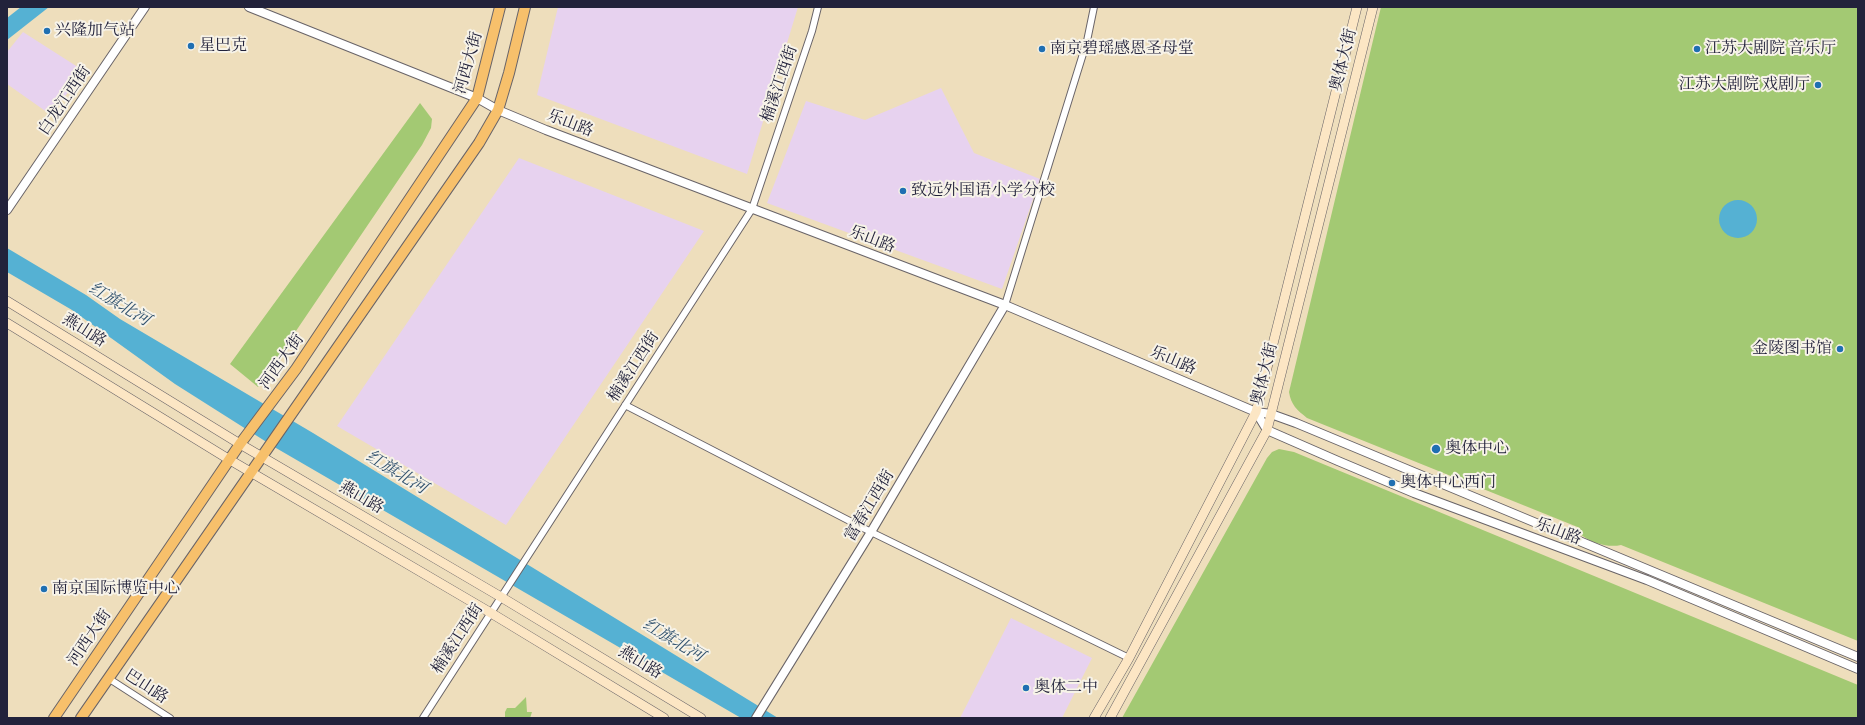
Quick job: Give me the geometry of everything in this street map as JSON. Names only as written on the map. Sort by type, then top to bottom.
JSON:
[{"type":"main road","name":"河西大街","points":[[54,718],[240,444],[296,369],[477,98],[500,7]]},
{"type":"main road","points":[[81,718],[479,143],[498,110],[525,7]]},
{"type":"main road","name":"奥体大街","points":[[1094,718],[1129,658],[1256,412],[1358,7]]},
{"type":"main road","name":"奥体大街","points":[[1110,718],[1267,430],[1373,7]]},
{"type":"main road","name":"燕山路","points":[[7,301],[240,444],[501,597],[701,718]]},
{"type":"main road","points":[[7,323],[250,473],[491,613],[664,718]]},
{"type":"street","name":"白龙江西街","points":[[7,210],[145,7]]},
{"type":"street","name":"乐山路","points":[[249,7],[477,98],[498,110],[752,210],[1004,305],[1256,412],[1271,414],[1858,657]]},
{"type":"street","name":"楠溪江西街","points":[[423,718],[752,210],[812,31],[818,7]]},
{"type":"street","points":[[1004,305],[1087,40],[1094,7]]},
{"type":"street","name":"富春江西街","points":[[756,718],[871,532],[1004,305]]},
{"type":"street","points":[[625,405],[871,532],[1129,658]]},
{"type":"street","points":[[1256,412],[1267,430]]},
{"type":"street","name":"乐山路","points":[[1267,430],[1414,492],[1647,580],[1858,669]]},
{"type":"street","name":"巴山路","points":[[108,678],[170,718]]},
{"type":"shaded area","points":[[558,7],[798,7],[747,174],[537,95]]},
{"type":"shaded area","points":[[23,32],[84,71],[51,115],[7,84],[7,52]]},
{"type":"shaded area","name":"致远外国语小学分校","points":[[941,88],[974,153],[1040,179],[1002,289],[767,203],[806,101],[865,120]]},
{"type":"shaded area","points":[[519,158],[704,231],[506,525],[337,426]]},
{"type":"shaded area","name":"奥体二中","points":[[1011,618],[1092,658],[1062,718],[960,718]]},
{"type":"green space","points":[[1381,7],[1858,7],[1858,641],[1621,545],[1611,546],[1594,542],[1580,534],[1580,528],[1307,418],[1295,407],[1289,392]]},
{"type":"green space","points":[[420,103],[432,119],[431,128],[422,145],[258,387],[230,364]]},
{"type":"green space","points":[[1279,449],[1294,452],[1858,685],[1858,718],[1122,718],[1267,458],[1272,452]]},
{"type":"green space","points":[[526,697],[527,712],[532,712],[530,718],[505,718],[507,708],[515,708]]},
{"type":"water","points":[[21,7],[49,7],[7,40],[7,18]]},
{"type":"water","points":[[1734,200],[1742,200],[1752,205],[1756,212],[1756,226],[1752,233],[1742,238],[1734,238],[1724,233],[1722,230],[1719,223],[1719,215],[1724,205],[1727,203]]},
{"type":"water","points":[[7,248],[86,295],[120,319],[313,433],[778,718],[741,718],[276,448],[175,384],[72,310],[7,272]]},
{"type":"place","name":"兴隆加气站","points":[[47,31]]},
{"type":"place","name":"星巴克","points":[[191,46]]},
{"type":"place","name":"南京碧瑶感恩圣母堂","points":[[1042,49]]},
{"type":"place","name":"江苏大剧院 音乐厅","points":[[1697,49]]},
{"type":"place","name":"江苏大剧院 戏剧厅","points":[[1818,85]]},
{"type":"place","name":"致远外国语小学分校","points":[[903,191]]},
{"type":"place","name":"金陵图书馆","points":[[1840,349]]},
{"type":"place","name":"奥体中心","points":[[1436,449]]},
{"type":"place","name":"奥体中心西门","points":[[1392,483]]},
{"type":"place","name":"南京国际博览中心","points":[[44,589]]},
{"type":"place","name":"奥体二中","points":[[1026,688]]},
{"type":"water label","name":"红旗北河","points":[[119,305]]},
{"type":"water label","name":"红旗北河","points":[[396,473]]},
{"type":"water label","name":"红旗北河","points":[[673,641]]}]
